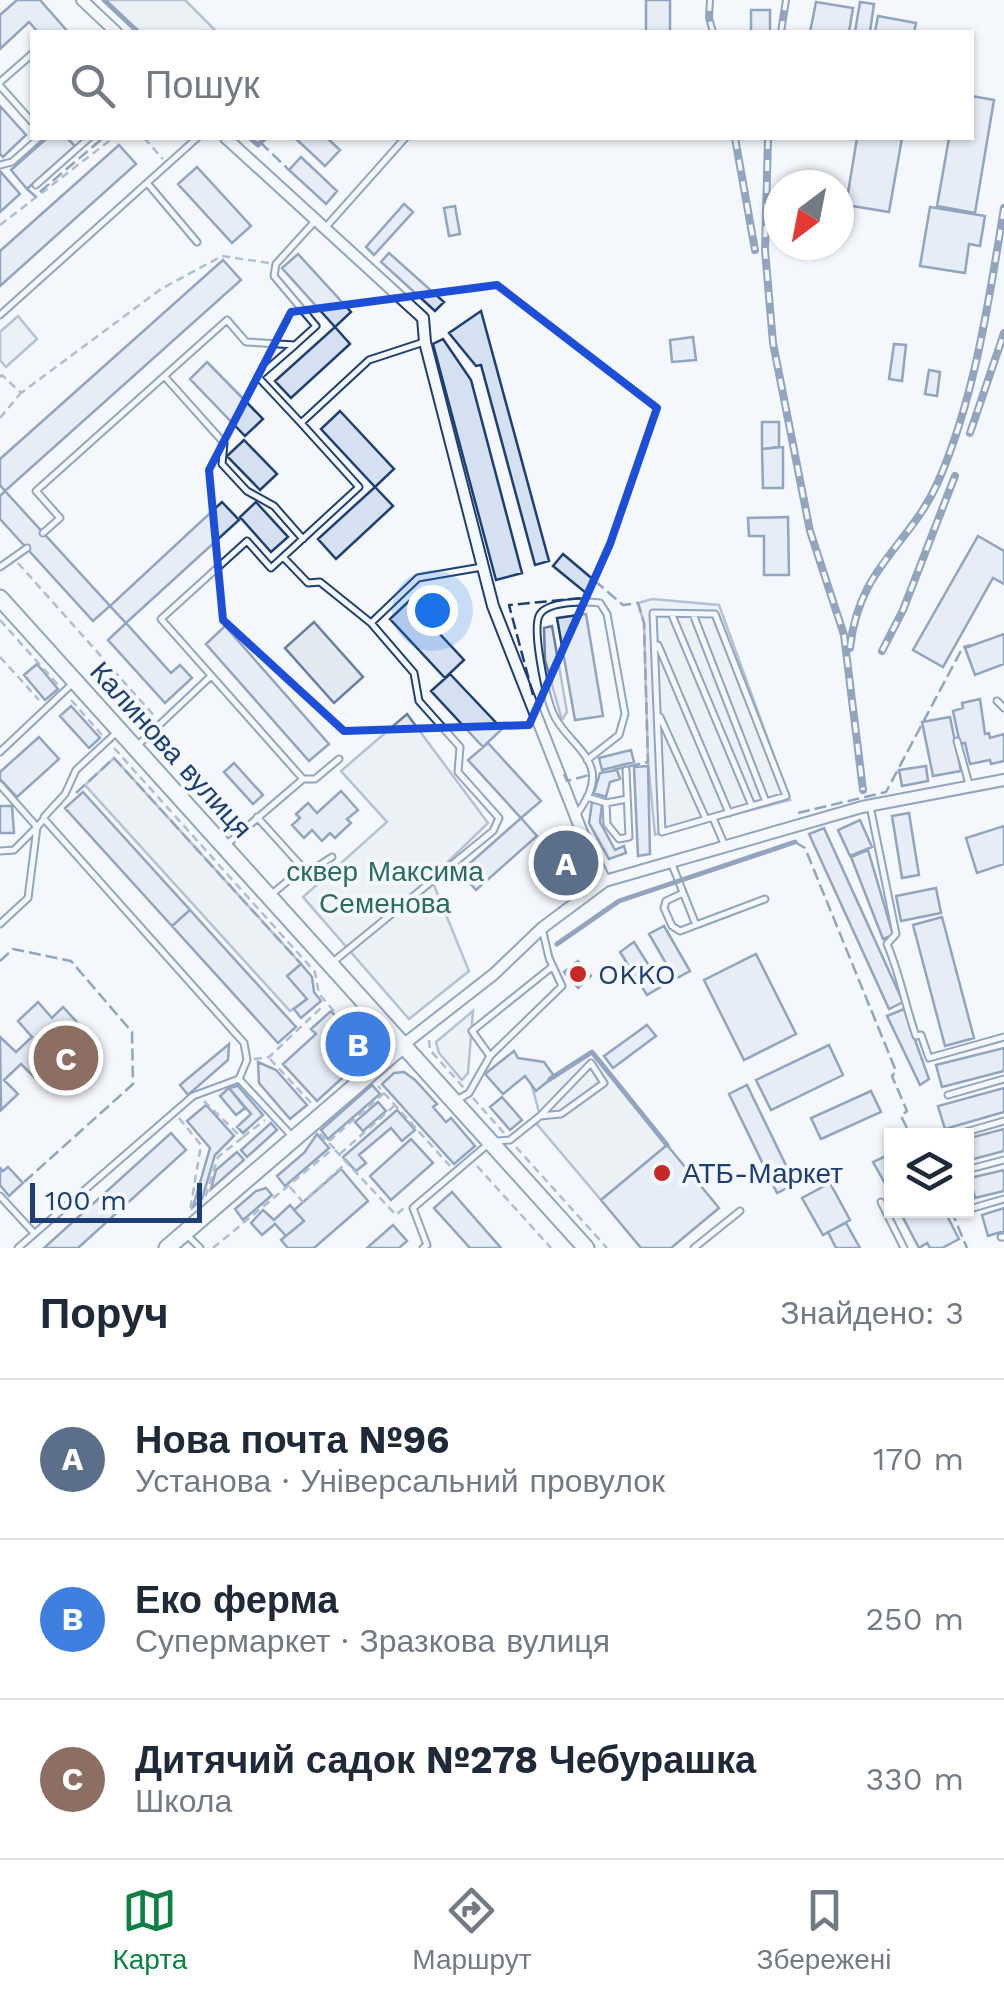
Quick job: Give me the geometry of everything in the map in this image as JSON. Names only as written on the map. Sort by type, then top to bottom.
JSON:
[{"type":"main road","name":"Калинова вулиця","points":[[0,598],[70,687],[114,735],[136,748],[586,1248]]},
{"type":"main road","points":[[167,1248],[403,1045]]},
{"type":"street","points":[[82,0],[114,30]]},
{"type":"street","points":[[228,140],[423,318],[493,606],[576,816],[606,881]]},
{"type":"street","points":[[403,1045],[494,974],[542,928],[606,881],[870,806],[1004,780]]},
{"type":"lane","points":[[30,56],[0,84],[30,120]]},
{"type":"lane","points":[[0,165],[12,162],[37,140]]},
{"type":"lane","points":[[36,185],[86,140]]},
{"type":"lane","points":[[0,315],[195,140]]},
{"type":"lane","points":[[303,779],[161,619],[247,541],[272,568],[359,488],[258,378],[316,326],[274,276],[276,264],[403,140]]},
{"type":"lane","points":[[148,184],[197,242]]},
{"type":"lane","points":[[44,533],[60,518],[36,492],[227,320],[246,342],[295,345]]},
{"type":"lane","points":[[301,423],[369,360],[426,342]]},
{"type":"lane","points":[[165,377],[224,443],[222,464],[247,490],[274,506],[303,539]]},
{"type":"lane","points":[[0,567],[26,548]]},
{"type":"lane","points":[[283,557],[308,583],[320,582],[371,623],[414,674],[419,700],[460,747],[458,772],[499,818],[493,831],[331,964]]},
{"type":"lane","points":[[371,623],[418,578],[482,567]]},
{"type":"lane","points":[[576,816],[593,783],[591,766],[553,714],[537,625],[547,608],[592,602],[600,603],[608,614],[625,714],[619,735],[587,760]]},
{"type":"lane","points":[[653,613],[694,614],[714,614],[786,796],[662,832],[653,613]]},
{"type":"lane","points":[[672,614],[752,806]]},
{"type":"lane","points":[[694,614],[766,802]]},
{"type":"lane","points":[[656,642],[729,813]]},
{"type":"lane","points":[[136,748],[211,676]]},
{"type":"lane","points":[[0,752],[70,687]]},
{"type":"lane","points":[[997,701],[1004,708]]},
{"type":"lane","points":[[658,714],[725,846]]},
{"type":"lane","points":[[0,851],[14,850],[37,827],[65,794],[76,770],[114,735]]},
{"type":"lane","points":[[958,741],[970,787]]},
{"type":"lane","points":[[224,847],[303,779],[316,780],[339,759]]},
{"type":"lane","points":[[606,802],[607,824],[619,839],[629,837],[626,770]]},
{"type":"lane","points":[[0,786],[37,827],[28,898],[0,924]]},
{"type":"lane","points":[[587,798],[606,802],[627,799]]},
{"type":"lane","points":[[870,806],[896,934],[887,944],[902,979],[905,1005],[916,1036],[921,1035],[929,1058],[1004,1037]]},
{"type":"lane","points":[[257,816],[303,868],[312,870],[332,856]]},
{"type":"lane","points":[[18,1248],[192,1096],[239,1079],[247,1060],[244,1043],[44,818]]},
{"type":"lane","points":[[671,862],[696,924]]},
{"type":"lane","points":[[270,896],[303,868]]},
{"type":"lane","points":[[683,893],[666,901],[664,908],[675,930],[765,899]]},
{"type":"lane","points":[[454,1102],[468,1093],[490,1056],[562,986],[542,928]]},
{"type":"lane","points":[[490,1056],[472,1031],[552,966]]},
{"type":"lane","points":[[426,1247],[412,1208],[490,1142],[510,1140],[540,1116],[591,1064],[604,1083],[561,1114],[540,1116]]},
{"type":"lane","points":[[239,1079],[293,1138]]},
{"type":"lane","points":[[948,1094],[1004,1079]]},
{"type":"lane","points":[[974,1130],[1004,1121]]},
{"type":"lane","points":[[974,1168],[1004,1160]]},
{"type":"lane","points":[[0,1196],[34,1234]]},
{"type":"lane","points":[[974,1208],[1004,1199]]},
{"type":"lane","points":[[881,1202],[904,1248]]},
{"type":"lane","points":[[694,1248],[740,1210]]},
{"type":"lane","points":[[185,1232],[200,1248]]},
{"type":"path","points":[[0,224],[110,140]]},
{"type":"path","points":[[146,140],[168,164]]},
{"type":"path","points":[[0,418],[21,393],[162,289],[222,256],[276,264]]},
{"type":"path","points":[[0,376],[21,393]]},
{"type":"path","points":[[12,556],[161,724]]},
{"type":"path","points":[[0,620],[114,735],[315,972],[319,994],[366,1047]]},
{"type":"path","points":[[0,657],[47,708]]},
{"type":"path","points":[[247,1060],[269,1057],[327,1003]]},
{"type":"path","points":[[269,1057],[316,1109]]},
{"type":"path","points":[[373,1080],[455,1171]]},
{"type":"path","points":[[328,1142],[384,1093]]},
{"type":"path","points":[[192,1096],[205,1101],[242,1138]]},
{"type":"path","points":[[339,1155],[395,1106]]},
{"type":"path","points":[[174,1112],[201,1145],[190,1213]]},
{"type":"path","points":[[205,1200],[218,1157],[272,1115]]},
{"type":"path","points":[[317,1131],[396,1215],[409,1204]]},
{"type":"path","points":[[213,1248],[334,1148]]},
{"type":"path","points":[[468,1160],[551,1248]]},
{"type":"path","points":[[289,1187],[302,1202],[346,1163]]},
{"type":"highlighted area","points":[[497,285],[657,408],[610,544],[529,725],[344,731],[223,620],[209,470],[291,312]]},
{"type":"green space","points":[[18,316],[37,339],[6,367],[0,360],[0,332]]},
{"type":"green space","points":[[314,622],[363,677],[334,703],[285,648]]},
{"type":"green space","points":[[552,626],[567,712],[562,720],[545,660],[544,628]]},
{"type":"green space","name":"сквер Максима Семенова","points":[[407,714],[488,823],[431,878],[469,971],[409,1019],[303,897],[387,822],[341,771]]},
{"type":"green space","points":[[114,758],[301,964],[288,976],[307,999],[290,1011],[85,785]]},
{"type":"green space","points":[[473,1011],[468,1073],[462,1080],[439,1053],[436,1042]]},
{"type":"shaded area","points":[[104,0],[185,0],[215,30],[136,30]]},
{"type":"shaded area","points":[[652,599],[719,605],[790,800],[655,835],[648,762],[644,623],[638,603]]},
{"type":"shaded area","points":[[592,1052],[667,1145],[601,1200],[536,1123],[540,1116],[532,1086],[536,1090]]},
{"type":"building","points":[[17,0],[40,0],[66,30],[36,30],[29,22],[0,49],[0,15]]},
{"type":"building","points":[[646,0],[670,0],[670,30],[646,30]]},
{"type":"building","points":[[816,2],[853,8],[849,30],[810,30]]},
{"type":"building","points":[[860,2],[874,4],[870,30],[855,30]]},
{"type":"building","points":[[751,10],[770,10],[770,30],[751,30]]},
{"type":"building","points":[[878,16],[916,23],[914,30],[875,30]]},
{"type":"building","points":[[974,96],[994,100],[975,213],[937,206],[949,140],[974,140]]},
{"type":"building","points":[[0,106],[26,135],[3,157],[0,154]]},
{"type":"building","points":[[45,140],[69,140],[75,146],[27,189],[11,170]]},
{"type":"building","points":[[297,140],[329,140],[340,150],[325,166]]},
{"type":"building","points":[[857,140],[902,140],[889,212],[854,206],[852,170]]},
{"type":"building","points":[[119,145],[136,164],[0,286],[0,251]]},
{"type":"building","points":[[301,157],[337,191],[326,204],[289,170]]},
{"type":"building","points":[[197,167],[251,226],[232,243],[178,184]]},
{"type":"building","points":[[0,171],[20,194],[0,212]]},
{"type":"building","points":[[404,204],[413,212],[374,255],[366,247]]},
{"type":"building","points":[[455,206],[460,234],[449,236],[444,208]]},
{"type":"building","points":[[930,207],[985,216],[980,246],[969,244],[965,273],[920,266]]},
{"type":"building","points":[[389,253],[444,302],[435,311],[381,262]]},
{"type":"building","points":[[298,254],[351,312],[335,327],[282,268]]},
{"type":"building","points":[[223,260],[241,280],[5,491],[0,485],[0,459]]},
{"type":"building","points":[[481,311],[549,561],[535,565],[481,365],[476,366],[449,333]]},
{"type":"building","points":[[335,327],[350,344],[291,398],[275,381]]},
{"type":"building","points":[[693,337],[696,360],[672,362],[670,340]]},
{"type":"building","points":[[443,339],[471,380],[522,573],[496,580],[433,344]]},
{"type":"building","points":[[894,344],[906,345],[902,381],[889,379]]},
{"type":"building","points":[[207,362],[263,419],[245,436],[190,379]]},
{"type":"building","points":[[929,370],[940,372],[937,396],[925,394]]},
{"type":"building","points":[[340,411],[394,469],[375,487],[321,429]]},
{"type":"building","points":[[762,422],[779,422],[779,447],[762,449]]},
{"type":"building","points":[[244,440],[277,474],[260,490],[227,456]]},
{"type":"building","points":[[783,447],[783,488],[763,488],[762,449]]},
{"type":"building","points":[[375,487],[393,506],[336,559],[318,539]]},
{"type":"building","points":[[5,491],[110,606],[93,621],[0,519],[0,496]]},
{"type":"building","points":[[222,502],[239,520],[126,623],[110,606]]},
{"type":"building","points":[[256,502],[288,537],[271,552],[240,517]]},
{"type":"building","points":[[788,517],[789,575],[764,575],[764,536],[749,536],[748,518]]},
{"type":"building","points":[[978,536],[1004,551],[1004,584],[993,578],[943,667],[913,650]]},
{"type":"building","points":[[563,554],[595,581],[586,593],[553,566]]},
{"type":"building","points":[[409,601],[464,660],[445,678],[390,619]]},
{"type":"building","points":[[586,614],[603,716],[575,720],[557,618]]},
{"type":"building","points":[[126,623],[171,673],[180,665],[192,678],[165,703],[108,640]]},
{"type":"building","points":[[225,626],[329,744],[309,761],[206,644]]},
{"type":"building","points":[[1004,634],[1004,664],[975,675],[965,648]]},
{"type":"building","points":[[37,664],[58,689],[45,700],[24,675]]},
{"type":"building","points":[[450,674],[502,729],[483,747],[431,691]]},
{"type":"building","points":[[980,699],[985,734],[989,733],[990,738],[1004,734],[1004,761],[970,764],[965,743],[960,744],[953,711],[963,708],[962,703]]},
{"type":"building","points":[[71,706],[100,738],[89,748],[60,716]]},
{"type":"building","points":[[950,717],[961,771],[933,776],[922,722]]},
{"type":"building","points":[[39,737],[59,759],[17,797],[0,779],[0,772]]},
{"type":"building","points":[[488,743],[541,801],[521,818],[468,760]]},
{"type":"building","points":[[631,750],[634,762],[602,770],[599,758]]},
{"type":"building","points":[[234,763],[263,795],[253,804],[224,772]]},
{"type":"building","points":[[648,766],[650,854],[638,856],[634,767]]},
{"type":"building","points":[[926,766],[928,781],[902,786],[899,770]]},
{"type":"building","points":[[617,770],[620,779],[610,782],[606,797],[594,793],[600,773]]},
{"type":"building","points":[[341,791],[358,810],[347,819],[351,823],[335,838],[330,833],[322,841],[312,830],[304,838],[292,825],[300,818],[296,814],[308,803],[317,813]]},
{"type":"building","points":[[83,792],[190,910],[172,926],[65,808]]},
{"type":"building","points":[[592,802],[602,804],[600,822],[615,850],[624,846],[626,853],[609,859],[589,823]]},
{"type":"building","points":[[0,806],[12,806],[14,833],[0,833]]},
{"type":"building","points":[[909,813],[919,875],[902,878],[892,816]]},
{"type":"building","points":[[521,818],[537,836],[476,890],[460,872]]},
{"type":"building","points":[[860,820],[872,847],[850,856],[838,830]]},
{"type":"building","points":[[1004,826],[1004,864],[977,873],[966,838]]},
{"type":"building","points":[[824,828],[903,1002],[889,1009],[809,834]]},
{"type":"building","points":[[868,850],[893,935],[883,939],[851,857]]},
{"type":"building","points":[[565,852],[578,865],[566,875],[554,862]]},
{"type":"building","points":[[936,888],[941,913],[901,921],[896,896]]},
{"type":"building","points":[[190,910],[296,1027],[278,1043],[172,926]]},
{"type":"building","points":[[942,917],[974,1038],[945,1046],[913,925]]},
{"type":"building","points":[[664,926],[690,971],[675,979],[649,934]]},
{"type":"building","points":[[634,942],[662,986],[647,995],[620,952]]},
{"type":"building","points":[[756,954],[796,1034],[744,1060],[704,980]]},
{"type":"building","name":"OKKO","points":[[578,961],[591,976],[578,988],[564,972]]},
{"type":"building","points":[[301,964],[312,977],[314,992],[321,1001],[301,1018],[294,1009],[307,999],[287,976]]},
{"type":"building","points":[[38,1002],[52,1018],[63,1007],[86,1032],[70,1046],[56,1031],[39,1046],[53,1062],[35,1078],[21,1064],[4,1080],[18,1094],[1,1110],[0,1037],[16,1052],[32,1037],[18,1021]]},
{"type":"building","points":[[904,1009],[929,1079],[920,1085],[887,1016]]},
{"type":"building","points":[[331,1011],[366,1050],[363,1059],[317,1101],[283,1064],[316,1034],[311,1029]]},
{"type":"building","points":[[647,1025],[656,1036],[613,1068],[604,1056]]},
{"type":"building","points":[[229,1044],[228,1060],[188,1095],[180,1085]]},
{"type":"building","points":[[829,1045],[843,1075],[771,1110],[756,1080]]},
{"type":"building","points":[[1004,1048],[1004,1071],[942,1087],[936,1065]]},
{"type":"building","points":[[514,1051],[518,1058],[544,1062],[554,1076],[536,1091],[525,1076],[503,1094],[485,1074]]},
{"type":"building","points":[[258,1062],[276,1070],[307,1105],[290,1119],[259,1083]]},
{"type":"building","points":[[404,1072],[437,1104],[433,1107],[446,1122],[451,1118],[475,1146],[454,1164],[382,1084],[394,1073]]},
{"type":"building","points":[[372,1085],[380,1094],[328,1139],[321,1130]]},
{"type":"building","points":[[747,1085],[795,1184],[777,1193],[729,1094]]},
{"type":"building","points":[[238,1086],[263,1115],[243,1133],[237,1127],[251,1114],[229,1088]]},
{"type":"building","points":[[229,1088],[245,1108],[236,1115],[220,1096]]},
{"type":"building","points":[[1004,1088],[1004,1112],[948,1128],[945,1128],[938,1106]]},
{"type":"building","points":[[871,1091],[881,1112],[821,1139],[811,1118]]},
{"type":"building","points":[[502,1097],[522,1120],[510,1130],[490,1107]]},
{"type":"building","points":[[378,1102],[386,1111],[363,1131],[355,1122]]},
{"type":"building","points":[[206,1105],[234,1136],[215,1155],[202,1199],[193,1207],[210,1148],[187,1121]]},
{"type":"building","points":[[397,1110],[415,1130],[402,1141],[391,1128],[359,1155],[366,1163],[356,1171],[343,1157]]},
{"type":"building","points":[[271,1123],[277,1130],[247,1157],[241,1150]]},
{"type":"building","points":[[1004,1129],[1004,1151],[974,1159],[974,1137]]},
{"type":"building","points":[[171,1133],[186,1150],[78,1248],[44,1248]]},
{"type":"building","points":[[317,1134],[329,1148],[285,1186],[277,1176],[304,1153]]},
{"type":"building","points":[[411,1139],[433,1163],[391,1200],[370,1176]]},
{"type":"building","name":"АТБ-Маркет","points":[[667,1145],[719,1208],[671,1248],[641,1248],[601,1200]]},
{"type":"building","points":[[237,1152],[244,1160],[211,1189],[216,1170]]},
{"type":"building","points":[[884,1157],[884,1182],[873,1162]]},
{"type":"building","points":[[8,1167],[23,1183],[9,1196],[0,1185],[0,1168],[3,1171]]},
{"type":"building","points":[[341,1169],[368,1201],[314,1248],[288,1248],[281,1240],[304,1221],[294,1210]]},
{"type":"building","points":[[1004,1170],[1004,1191],[975,1198],[974,1177]]},
{"type":"building","points":[[830,1183],[850,1220],[823,1235],[802,1198]]},
{"type":"building","points":[[266,1188],[272,1195],[243,1220],[235,1209],[256,1191]]},
{"type":"building","points":[[452,1192],[501,1248],[470,1248],[434,1208]]},
{"type":"building","points":[[290,1205],[304,1221],[286,1236],[275,1224],[262,1235],[251,1223],[263,1210],[274,1220]]},
{"type":"building","points":[[1004,1208],[1004,1231],[988,1236],[982,1215]]},
{"type":"building","points":[[903,1218],[948,1218],[959,1239],[942,1248],[930,1248],[927,1243],[919,1248]]},
{"type":"building","points":[[846,1223],[860,1248],[836,1248],[828,1232]]},
{"type":"building","points":[[393,1225],[407,1241],[399,1248],[367,1248]]},
{"type":"railway","points":[[710,0],[712,30]]},
{"type":"railway","points":[[781,30],[786,0]]},
{"type":"railway","points":[[735,140],[755,250]]},
{"type":"railway","points":[[768,140],[765,250],[773,343],[810,531],[844,635],[863,790]]},
{"type":"railway","points":[[850,648],[863,597],[926,504],[951,450],[979,348],[1004,208]]},
{"type":"railway","points":[[970,433],[1004,333]]},
{"type":"railway","points":[[882,651],[903,610],[955,476]]},
{"type":"fence","points":[[27,189],[35,196],[101,140]]},
{"type":"fence","points":[[260,142],[289,170]]},
{"type":"fence","points":[[533,695],[509,605],[582,598],[595,581],[623,605],[638,603],[644,623],[648,762],[613,770]]},
{"type":"fence","points":[[798,813],[886,792],[963,647],[971,645]]},
{"type":"fence","points":[[76,793],[114,758],[301,964]]},
{"type":"fence","points":[[564,774],[567,781],[589,775]]},
{"type":"fence","points":[[795,842],[805,848],[896,1071],[892,1076],[907,1111],[901,1116],[907,1128]]},
{"type":"fence","points":[[0,961],[13,949],[71,961],[132,1032],[133,1084],[23,1183],[20,1180]]},
{"type":"fence","points":[[954,1218],[967,1248]]},
{"type":"wall","points":[[104,0],[136,30]]},
{"type":"wall","points":[[252,140],[258,145],[263,140]]},
{"type":"wall","points":[[557,944],[619,901],[795,842]]},
{"type":"wall","points":[[550,1079],[592,1052],[667,1145]]},
{"type":"place","name":"Нова почта №96","points":[[566,863]]},
{"type":"place","name":"OKKO","points":[[578,974]]},
{"type":"place","name":"Еко ферма","points":[[358,1044]]},
{"type":"place","name":"Дитячий садок №278 Чебурашка","points":[[66,1058]]},
{"type":"place","name":"АТБ-Маркет","points":[[662,1173]]}]
